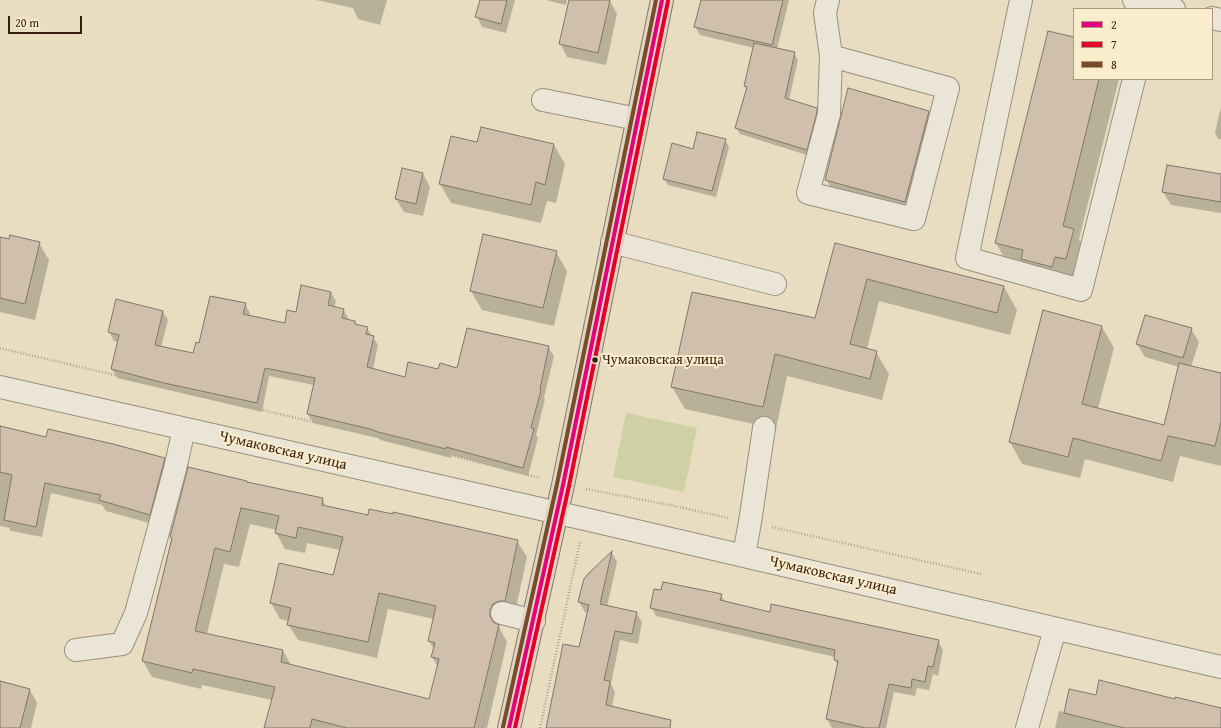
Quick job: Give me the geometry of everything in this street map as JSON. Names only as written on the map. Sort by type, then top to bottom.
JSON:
[{"type":"main road","points":[[509,728],[563,485],[662,0]]},
{"type":"street","points":[[828,0],[825,13],[831,56],[829,114],[808,193],[914,219],[948,88],[831,56]]},
{"type":"street","points":[[1021,0],[967,258],[1081,290],[1134,80]]},
{"type":"street","points":[[543,100],[637,119]]},
{"type":"street","points":[[612,242],[775,284]]},
{"type":"street","name":"Чумаковская улица","points":[[0,388],[557,512],[1221,667]]},
{"type":"street","points":[[744,555],[764,428]]},
{"type":"street","points":[[76,650],[122,644],[136,613],[175,469],[184,429]]},
{"type":"street","points":[[502,613],[534,621]]},
{"type":"street","points":[[1027,728],[1055,628]]},
{"type":"path","points":[[0,348],[402,443],[563,485],[750,522],[981,574]]},
{"type":"path","points":[[540,728],[585,519]]},
{"type":"green space","points":[[626,413],[697,428],[684,492],[613,477]]},
{"type":"building","points":[[480,0],[507,0],[501,24],[475,17]]},
{"type":"building","points":[[569,0],[610,0],[598,53],[559,44]]},
{"type":"building","points":[[701,0],[783,0],[772,45],[694,27]]},
{"type":"building","points":[[1048,31],[1073,37],[1073,80],[1099,80],[1063,226],[1074,229],[1066,259],[1055,257],[1052,267],[1021,259],[1023,250],[995,243]]},
{"type":"building","points":[[754,43],[795,52],[785,98],[817,108],[807,150],[735,128],[747,87],[744,86]]},
{"type":"building","points":[[848,88],[929,111],[905,202],[825,180]]},
{"type":"building","points":[[481,127],[554,144],[545,185],[536,182],[531,205],[439,184],[451,136],[477,142]]},
{"type":"building","points":[[697,132],[726,139],[712,191],[663,179],[672,143],[693,149]]},
{"type":"building","points":[[1167,165],[1221,174],[1221,202],[1162,192]]},
{"type":"building","points":[[402,168],[423,173],[416,204],[395,199]]},
{"type":"building","points":[[483,234],[557,251],[543,308],[470,291]]},
{"type":"building","points":[[10,235],[40,242],[25,304],[0,298],[0,237],[9,239]]},
{"type":"building","points":[[835,243],[1004,286],[997,313],[867,279],[850,344],[877,351],[870,379],[775,354],[763,407],[671,387],[692,292],[815,318]]},
{"type":"building","points":[[301,285],[331,292],[328,305],[344,309],[342,318],[355,321],[355,324],[368,327],[366,334],[374,336],[367,367],[405,377],[408,362],[438,369],[440,363],[457,368],[467,328],[549,346],[541,390],[531,428],[534,429],[523,468],[446,447],[446,449],[307,414],[315,378],[265,368],[257,403],[164,383],[111,369],[119,335],[108,332],[116,299],[163,311],[155,345],[193,353],[196,342],[199,343],[210,296],[246,303],[243,314],[285,323],[287,310],[296,312]]},
{"type":"building","points":[[1043,310],[1102,326],[1082,404],[1164,425],[1179,363],[1221,373],[1221,422],[1215,446],[1168,436],[1161,461],[1073,438],[1068,457],[1009,442]]},
{"type":"building","points":[[1145,315],[1192,328],[1183,358],[1136,344]]},
{"type":"building","points":[[0,426],[46,437],[48,429],[165,458],[150,515],[99,500],[101,495],[45,483],[36,527],[4,520],[12,475],[0,472]]},
{"type":"building","points":[[188,467],[247,482],[323,498],[322,505],[368,515],[369,509],[393,514],[393,512],[518,540],[505,601],[499,601],[493,604],[490,610],[490,616],[493,622],[499,625],[474,728],[347,728],[312,719],[310,728],[264,728],[275,687],[193,669],[192,673],[142,661],[172,538],[170,537]],"holes":[[[241,508],[279,516],[275,533],[296,538],[298,527],[343,537],[333,575],[279,563],[270,603],[291,608],[287,625],[368,642],[379,593],[436,606],[428,641],[435,643],[431,657],[439,659],[429,699],[281,662],[283,650],[195,631],[215,548],[230,552]]]},
{"type":"building","points":[[612,551],[600,604],[637,612],[632,634],[615,631],[604,680],[610,681],[606,705],[671,720],[670,728],[546,728],[563,644],[579,647],[589,605],[578,602],[584,579]]},
{"type":"building","points":[[663,582],[722,594],[720,600],[770,612],[771,604],[939,640],[933,667],[928,666],[925,682],[912,679],[911,688],[889,684],[879,728],[866,728],[826,719],[838,661],[834,660],[835,650],[650,608],[654,589],[661,590]]},
{"type":"building","points":[[1099,680],[1175,699],[1175,697],[1221,708],[1221,728],[1124,728],[1064,713],[1069,689],[1096,695]]},
{"type":"building","points":[[0,681],[30,689],[20,728],[0,728]]},
{"type":"transit line","name":"8","points":[[503,727],[557,484],[656,0]]},
{"type":"transit line","name":"2","points":[[509,728],[563,485],[662,0]]},
{"type":"transit line","name":"7","points":[[515,728],[569,486],[668,1]]},
{"type":"place","name":"Чумаковская улица","points":[[595,360]]}]
